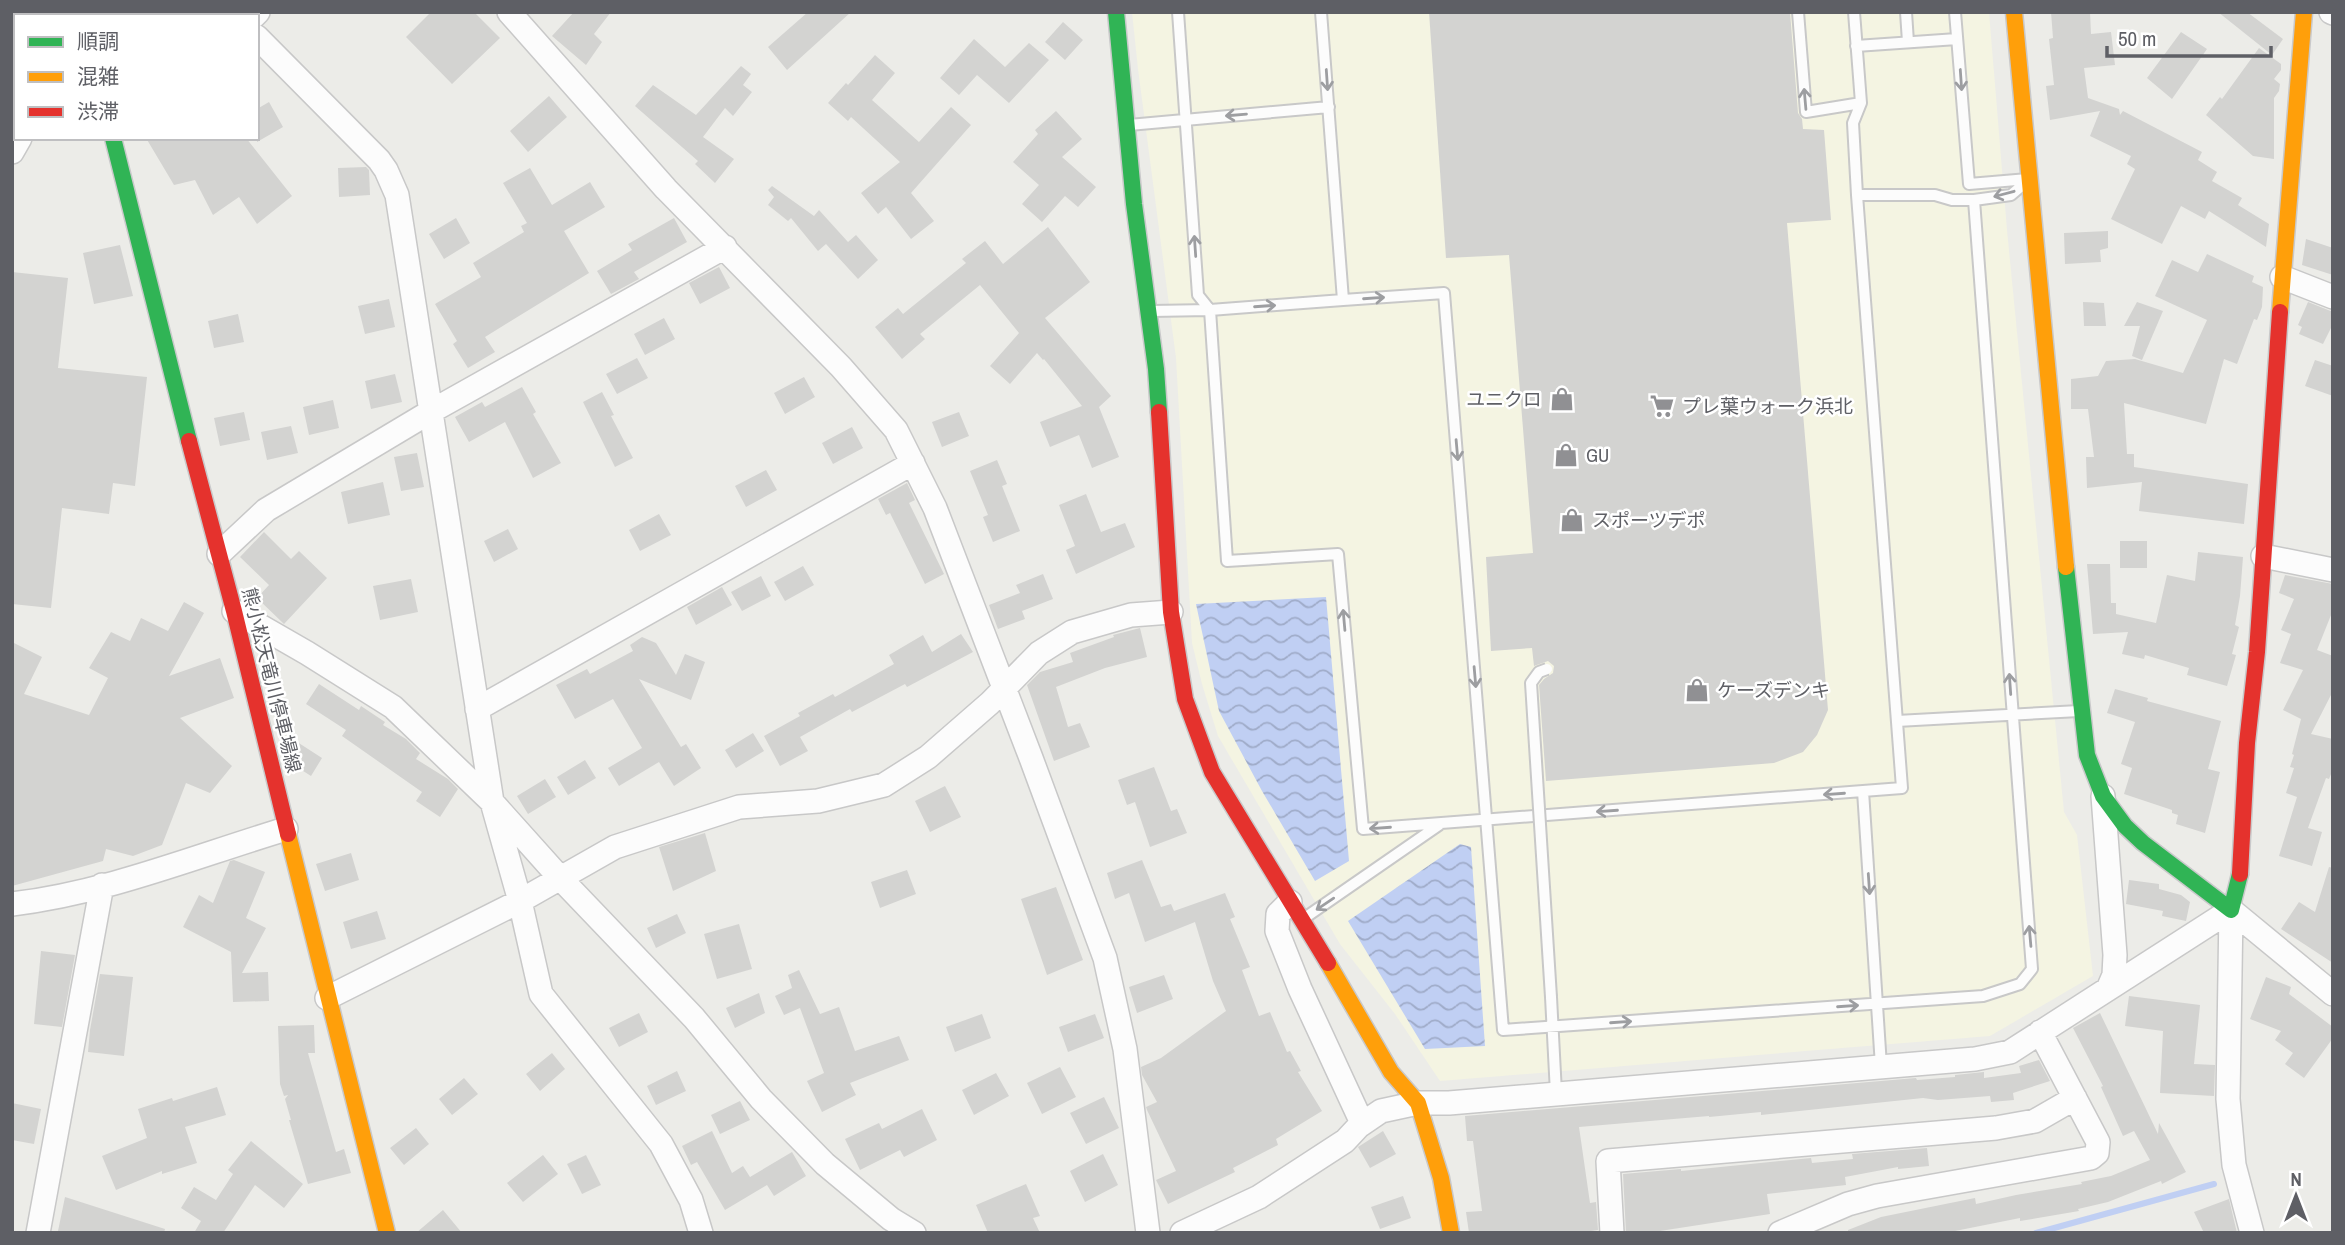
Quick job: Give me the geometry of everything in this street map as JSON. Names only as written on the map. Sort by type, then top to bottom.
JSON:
[{"type":"street","points":[[509,12],[666,189],[841,367],[896,429],[935,508],[1105,958],[1125,1049],[1148,1233]]},
{"type":"street","points":[[1116,12],[1134,204],[1156,369],[1171,612],[1185,699],[1212,772],[1391,1072],[1418,1103],[1441,1178],[1451,1233]]},
{"type":"street","points":[[2014,12],[2081,711],[2090,768],[2103,796],[2125,826],[2143,843],[2231,910],[2333,994]]},
{"type":"street","points":[[2252,1233],[2234,1165],[2228,1099],[2231,910],[2240,881],[2247,743],[2304,12]]},
{"type":"street","points":[[259,39],[386,170],[397,195],[492,802],[520,901],[541,994],[661,1144],[691,1200],[701,1233]]},
{"type":"street","name":"熊小松天竜川停車場線","points":[[115,140],[387,1233]]},
{"type":"street","points":[[219,554],[266,510],[430,412],[724,247]]},
{"type":"street","points":[[2282,277],[2333,297]]},
{"type":"street","points":[[477,709],[913,463]]},
{"type":"street","points":[[2263,556],[2333,570]]},
{"type":"street","points":[[234,611],[393,707],[492,802],[561,879],[694,1018],[761,1099],[816,1155],[891,1219],[914,1233]]},
{"type":"street","points":[[327,998],[520,901],[615,846],[739,807],[818,801],[884,785],[928,757],[1004,689],[1038,653],[1072,632],[1131,615],[1171,612]]},
{"type":"street","points":[[2103,796],[2115,955],[2114,975],[2108,989]]},
{"type":"street","points":[[12,904],[37,901],[150,873],[286,829]]},
{"type":"street","points":[[38,1233],[102,885]]},
{"type":"street","points":[[1182,1233],[1259,1197],[1345,1141],[1362,1123],[1381,1111],[1418,1103],[1449,1103],[1881,1066],[1996,1056],[2010,1052],[2231,910]]},
{"type":"street","points":[[1296,911],[1279,914],[1277,930],[1300,989],[1362,1123]]},
{"type":"street","points":[[1780,1233],[1848,1204],[1877,1196],[2091,1158],[2097,1153],[2098,1143],[2040,1032]]},
{"type":"street","points":[[1612,1233],[1608,1161],[1996,1128],[2035,1121],[2075,1098]]},
{"type":"lane","points":[[1178,12],[1198,295],[1210,310],[1227,561],[1338,554],[1363,829],[1902,788],[1857,195],[1853,123],[1861,103],[1854,12]]},
{"type":"lane","points":[[1321,12],[1343,300]]},
{"type":"lane","points":[[1798,12],[1806,112],[1861,103]]},
{"type":"lane","points":[[1906,12],[1908,42]]},
{"type":"lane","points":[[1955,12],[1969,184],[2029,179]]},
{"type":"lane","points":[[1856,46],[1958,39]]},
{"type":"lane","points":[[1126,125],[1329,107]]},
{"type":"lane","points":[[1857,195],[1935,195],[1952,201],[1974,200],[2011,195],[2029,179]]},
{"type":"lane","points":[[1148,311],[1210,310],[1444,293],[1503,1030],[1983,996],[2021,984],[2032,970],[1974,200]]},
{"type":"lane","points":[[1547,670],[1539,672],[1531,683],[1556,1093]]},
{"type":"lane","points":[[1897,722],[2081,711]]},
{"type":"lane","points":[[1863,791],[1881,1066]]},
{"type":"lane","points":[[1296,911],[1442,824]]},
{"type":"shaded area","points":[[1132,12],[1989,12],[2007,230],[2064,812],[2077,835],[2093,976],[1990,1036],[1440,1081],[1395,1014],[1340,944],[1218,736],[1202,684],[1192,643],[1176,358]]},
{"type":"water","points":[[1326,597],[1349,861],[1315,881],[1219,711],[1196,604]]},
{"type":"water","points":[[1460,844],[1471,847],[1485,1046],[1425,1049],[1348,921]]},
{"type":"building","points":[[431,12],[474,12],[500,38],[452,84],[406,37]]},
{"type":"building","points":[[574,12],[611,12],[594,34],[602,42],[586,65],[552,36]]},
{"type":"building","points":[[808,12],[851,12],[787,70],[768,47]]},
{"type":"building","name":"プレ葉ウォーク浜北","points":[[1429,12],[1790,12],[1798,113],[1803,129],[1824,130],[1831,220],[1787,223],[1828,710],[1817,735],[1803,752],[1774,763],[1546,781],[1539,685],[1553,673],[1554,666],[1548,661],[1534,666],[1532,648],[1491,651],[1486,557],[1533,553],[1509,255],[1446,258]]},
{"type":"building","points":[[2051,12],[2090,12],[2091,34],[2111,32],[2115,65],[2084,68],[2088,98],[2119,109],[2120,115],[2123,111],[2202,152],[2198,160],[2217,172],[2212,181],[2242,198],[2238,205],[2269,224],[2266,247],[2209,211],[2205,219],[2181,206],[2162,244],[2111,219],[2135,169],[2127,164],[2131,156],[2090,136],[2100,111],[2050,120],[2046,86],[2054,85],[2049,39],[2053,38]]},
{"type":"building","points":[[2218,12],[2247,12],[2283,39],[2272,55]]},
{"type":"building","points":[[1063,22],[1083,40],[1065,60],[1045,42]]},
{"type":"building","points":[[2181,32],[2207,49],[2172,99],[2147,78]]},
{"type":"building","points":[[974,39],[1005,67],[1029,43],[1049,60],[1009,103],[977,75],[959,95],[940,78]]},
{"type":"building","points":[[2259,48],[2281,64],[2281,70],[2274,79],[2280,84],[2274,98],[2274,159],[2253,156],[2206,115],[2220,97],[2222,99]]},
{"type":"building","points":[[875,55],[895,73],[872,100],[919,142],[951,107],[971,125],[911,193],[934,221],[911,239],[886,207],[878,214],[861,193],[900,162],[851,117],[848,121],[828,103]]},
{"type":"building","points":[[741,66],[751,74],[743,85],[752,92],[733,116],[725,108],[703,137],[734,159],[715,183],[695,164],[698,161],[635,106],[653,85],[696,115]]},
{"type":"building","points":[[549,96],[567,117],[528,152],[510,131]]},
{"type":"building","points":[[269,102],[283,127],[257,142],[259,140],[259,108]]},
{"type":"building","points":[[1056,111],[1082,139],[1062,157],[1096,187],[1078,207],[1065,196],[1042,222],[1022,204],[1039,185],[1013,162],[1038,134],[1035,130]]},
{"type":"building","points":[[147,140],[248,140],[292,196],[257,224],[239,197],[213,215],[195,180],[174,185]]},
{"type":"building","points":[[366,167],[369,170],[370,195],[339,197],[338,168]]},
{"type":"building","points":[[530,168],[552,205],[590,182],[605,207],[564,231],[589,273],[485,337],[495,352],[468,368],[453,344],[457,341],[435,304],[481,277],[473,263],[524,232],[521,226],[527,223],[503,183]]},
{"type":"building","points":[[772,186],[814,216],[819,210],[848,242],[856,235],[878,260],[858,279],[826,244],[818,251],[791,218],[788,221],[768,205],[774,197],[768,190]]},
{"type":"building","points":[[456,218],[470,243],[444,259],[429,234]]},
{"type":"building","points":[[674,218],[687,242],[634,272],[639,279],[611,294],[597,271],[632,250],[628,244]]},
{"type":"building","points":[[1048,227],[1090,282],[1045,318],[1111,396],[1099,407],[1119,457],[1092,468],[1079,435],[1050,447],[1040,422],[1082,406],[1044,359],[1037,353],[1010,384],[990,366],[1019,333],[980,285],[920,334],[925,339],[902,359],[875,327],[898,308],[903,314],[966,263],[962,259],[985,241],[1003,264]]},
{"type":"building","points":[[2108,231],[2108,248],[2100,250],[2101,262],[2065,264],[2064,233]]},
{"type":"building","points":[[2306,239],[2333,248],[2333,275],[2302,265]]},
{"type":"building","points":[[120,245],[133,296],[94,304],[83,253]]},
{"type":"building","points":[[2207,254],[2254,276],[2252,282],[2263,287],[2262,307],[2257,320],[2254,319],[2237,364],[2224,359],[2206,424],[2124,403],[2127,454],[2134,454],[2134,467],[2248,484],[2244,524],[2139,511],[2142,482],[2087,488],[2086,457],[2094,457],[2088,409],[2071,409],[2071,379],[2098,376],[2106,361],[2135,359],[2183,373],[2207,320],[2155,296],[2172,260],[2198,272]]},
{"type":"building","points":[[719,267],[730,288],[700,304],[689,283]]},
{"type":"building","points":[[12,272],[68,278],[58,368],[147,377],[135,486],[113,483],[109,514],[62,508],[51,608],[12,604]]},
{"type":"building","points":[[389,299],[395,327],[365,334],[358,306]]},
{"type":"building","points":[[2083,302],[2104,303],[2106,326],[2084,326]]},
{"type":"building","points":[[2137,302],[2163,311],[2142,360],[2132,356],[2140,326],[2124,326]]},
{"type":"building","points":[[2308,302],[2333,312],[2333,324],[2323,344],[2299,334],[2302,327],[2298,325]]},
{"type":"building","points":[[238,314],[244,342],[214,348],[208,321]]},
{"type":"building","points":[[664,318],[675,339],[645,355],[634,334]]},
{"type":"building","points":[[637,358],[648,378],[617,394],[606,374]]},
{"type":"building","points":[[2315,360],[2333,366],[2333,396],[2305,386]]},
{"type":"building","points":[[395,374],[402,402],[371,409],[365,381]]},
{"type":"building","points":[[804,377],[815,397],[785,414],[774,393]]},
{"type":"building","points":[[522,387],[536,412],[533,414],[561,463],[533,478],[505,422],[469,442],[455,417],[482,402],[485,407]]},
{"type":"building","points":[[602,392],[633,458],[615,467],[583,402]]},
{"type":"building","points":[[333,400],[339,428],[309,435],[303,407]]},
{"type":"building","points":[[244,412],[250,440],[220,446],[214,418]]},
{"type":"building","points":[[959,412],[969,436],[942,447],[932,422]]},
{"type":"building","points":[[291,426],[298,453],[267,460],[261,432]]},
{"type":"building","points":[[852,427],[863,448],[833,464],[822,443]]},
{"type":"building","points":[[417,453],[424,487],[401,491],[394,457]]},
{"type":"building","points":[[997,460],[1007,484],[1002,486],[1020,531],[993,542],[983,517],[988,515],[970,471]]},
{"type":"building","points":[[766,470],[777,490],[746,507],[735,486]]},
{"type":"building","points":[[383,482],[390,515],[348,524],[341,492]]},
{"type":"building","points":[[907,483],[915,500],[909,503],[944,574],[925,584],[890,513],[886,515],[878,499]]},
{"type":"building","points":[[1086,494],[1101,532],[1125,523],[1135,547],[1076,574],[1066,550],[1075,546],[1059,505]]},
{"type":"building","points":[[659,514],[671,535],[640,551],[629,530]]},
{"type":"building","points":[[508,529],[518,549],[494,562],[484,541]]},
{"type":"building","points":[[264,532],[291,559],[299,551],[327,578],[284,624],[257,598],[269,585],[240,557]]},
{"type":"building","points":[[2120,541],[2147,541],[2147,568],[2120,568]]},
{"type":"building","points":[[2198,552],[2243,557],[2235,625],[2239,627],[2232,654],[2236,655],[2227,686],[2187,675],[2189,668],[2145,655],[2144,659],[2122,654],[2128,632],[2093,634],[2087,564],[2110,564],[2111,603],[2116,603],[2116,614],[2156,623],[2167,575],[2195,581]]},
{"type":"building","points":[[803,566],[814,585],[785,601],[774,582]]},
{"type":"building","points":[[1043,574],[1053,599],[1022,611],[1025,619],[998,629],[989,605],[1020,593],[1016,585]]},
{"type":"building","points":[[2285,575],[2333,584],[2333,610],[2317,650],[2333,656],[2333,691],[2311,734],[2333,739],[2333,769],[2329,779],[2326,778],[2308,828],[2322,832],[2312,866],[2279,856],[2297,797],[2286,793],[2294,768],[2290,767],[2301,719],[2283,710],[2303,670],[2280,663],[2291,634],[2281,630],[2294,599],[2279,593]]},
{"type":"building","points":[[761,576],[771,596],[742,611],[731,592]]},
{"type":"building","points":[[411,579],[418,612],[380,620],[373,586]]},
{"type":"building","points":[[722,587],[732,605],[696,625],[687,607]]},
{"type":"building","points":[[184,602],[204,613],[169,676],[220,658],[234,698],[180,718],[232,766],[210,793],[186,783],[162,845],[133,856],[106,849],[103,861],[12,886],[12,642],[42,657],[24,694],[89,715],[108,678],[89,668],[111,632],[130,641],[141,618],[168,631]]},
{"type":"building","points":[[1140,628],[1147,657],[1105,668],[1056,687],[1068,727],[1080,723],[1090,747],[1054,761],[1027,685],[1040,672],[1073,662],[1070,653],[1114,637],[1113,635]]},
{"type":"building","points":[[961,634],[973,652],[907,687],[905,684],[852,712],[850,709],[800,737],[808,751],[780,766],[764,736],[800,716],[798,713],[833,694],[835,697],[894,664],[889,655],[923,635],[932,652]]},
{"type":"building","points":[[642,637],[656,643],[676,675],[685,654],[705,662],[691,700],[639,679],[681,747],[686,744],[701,768],[674,786],[659,762],[619,786],[608,768],[642,748],[613,699],[575,719],[556,685],[587,669],[590,674],[633,651],[630,645]]},
{"type":"building","points":[[319,684],[359,710],[361,706],[385,722],[383,725],[406,739],[420,753],[416,759],[448,779],[458,789],[440,817],[416,801],[422,792],[342,736],[346,730],[306,704]]},
{"type":"building","points":[[2115,689],[2148,698],[2147,701],[2221,721],[2208,769],[2220,772],[2205,833],[2176,824],[2178,815],[2172,813],[2172,810],[2124,794],[2132,768],[2121,764],[2135,722],[2107,713]]},
{"type":"building","points":[[753,733],[764,751],[736,768],[725,750]]},
{"type":"building","points":[[291,738],[322,758],[311,776],[289,762],[286,747]]},
{"type":"building","points":[[585,760],[596,778],[568,795],[557,777]]},
{"type":"building","points":[[1154,767],[1171,811],[1177,809],[1187,833],[1150,847],[1135,802],[1127,805],[1118,780]]},
{"type":"building","points":[[545,779],[556,797],[528,814],[517,796]]},
{"type":"building","points":[[945,786],[961,817],[930,832],[915,801]]},
{"type":"building","points":[[705,833],[716,871],[673,891],[659,847]]},
{"type":"building","points":[[351,853],[359,880],[325,891],[316,864]]},
{"type":"building","points":[[234,860],[265,872],[246,918],[266,928],[242,973],[268,972],[269,1001],[233,1002],[231,952],[183,927],[199,895],[213,903],[230,861]]},
{"type":"building","points":[[1142,860],[1161,907],[1171,904],[1174,911],[1225,893],[1235,917],[1230,919],[1250,967],[1242,970],[1259,1016],[1270,1012],[1287,1052],[1290,1051],[1301,1071],[1298,1072],[1322,1111],[1276,1139],[1278,1145],[1233,1168],[1235,1172],[1168,1204],[1156,1180],[1176,1171],[1147,1110],[1146,1107],[1157,1102],[1142,1075],[1141,1067],[1161,1058],[1226,1011],[1213,981],[1195,922],[1145,942],[1129,893],[1115,899],[1107,873]]},
{"type":"building","points":[[2329,867],[2333,868],[2333,963],[2281,929],[2299,902],[2315,912]]},
{"type":"building","points":[[907,870],[916,894],[880,908],[871,882]]},
{"type":"building","points":[[2129,880],[2159,884],[2159,889],[2181,895],[2190,902],[2186,921],[2162,916],[2163,911],[2126,904]]},
{"type":"building","points":[[1056,887],[1083,960],[1047,975],[1021,899]]},
{"type":"building","points":[[377,911],[386,939],[351,949],[343,922]]},
{"type":"building","points":[[677,914],[686,933],[656,948],[647,928]]},
{"type":"building","points":[[739,924],[752,969],[717,979],[704,934]]},
{"type":"building","points":[[41,951],[75,955],[62,1027],[34,1024]]},
{"type":"building","points":[[799,970],[820,1014],[839,1007],[855,1051],[899,1036],[909,1060],[850,1083],[856,1095],[822,1112],[807,1081],[824,1073],[800,1008],[784,1015],[775,996],[792,988],[788,975]]},
{"type":"building","points":[[100,974],[133,977],[124,1056],[88,1052]]},
{"type":"building","points":[[1164,975],[1173,999],[1137,1013],[1129,987]]},
{"type":"building","points":[[2266,977],[2291,987],[2289,994],[2333,1027],[2333,1038],[2304,1078],[2285,1064],[2293,1053],[2275,1040],[2281,1031],[2250,1019]]},
{"type":"building","points":[[759,993],[765,1013],[735,1028],[726,1008]]},
{"type":"building","points":[[2129,996],[2200,1005],[2194,1064],[2215,1065],[2214,1096],[2160,1093],[2163,1031],[2125,1026]]},
{"type":"building","points":[[639,1013],[648,1032],[619,1047],[609,1028]]},
{"type":"building","points":[[2100,1013],[2158,1134],[2159,1123],[2186,1172],[2162,1184],[2161,1181],[2108,1202],[2078,1209],[2079,1211],[2020,1221],[2020,1218],[1945,1233],[1848,1233],[1848,1230],[1881,1217],[1975,1198],[1976,1204],[2082,1184],[2081,1182],[2111,1176],[2150,1160],[2134,1131],[2123,1136],[2101,1087],[2103,1086],[2073,1028]]},
{"type":"building","points":[[982,1014],[991,1038],[955,1052],[946,1027]]},
{"type":"building","points":[[1095,1014],[1104,1038],[1068,1052],[1059,1027]]},
{"type":"building","points":[[314,1025],[315,1053],[308,1053],[336,1152],[344,1149],[351,1173],[308,1184],[289,1120],[285,1099],[288,1095],[284,1096],[280,1084],[278,1026]]},
{"type":"building","points":[[552,1053],[565,1069],[540,1091],[526,1074]]},
{"type":"building","points":[[2039,1060],[2050,1081],[2013,1093],[2014,1100],[1991,1102],[1990,1096],[1938,1100],[1923,1098],[1761,1115],[1761,1112],[1579,1127],[1590,1203],[1596,1202],[1598,1230],[1577,1233],[1469,1233],[1466,1212],[1482,1211],[1473,1141],[1467,1141],[1465,1116],[1955,1077],[1984,1072],[1984,1078],[2021,1073],[2019,1066]]},
{"type":"building","points":[[1060,1067],[1076,1097],[1042,1114],[1027,1083]]},
{"type":"building","points":[[677,1071],[686,1091],[656,1105],[647,1086]]},
{"type":"building","points":[[996,1073],[1009,1096],[974,1115],[962,1090]]},
{"type":"building","points":[[464,1078],[478,1094],[452,1115],[439,1099]]},
{"type":"building","points":[[217,1087],[226,1115],[185,1127],[197,1163],[162,1174],[162,1171],[116,1190],[102,1156],[147,1138],[138,1109]]},
{"type":"building","points":[[1104,1097],[1119,1128],[1086,1144],[1070,1113]]},
{"type":"building","points":[[740,1101],[750,1120],[720,1134],[711,1115]]},
{"type":"building","points":[[12,1103],[41,1109],[34,1144],[12,1140]]},
{"type":"building","points":[[922,1109],[937,1140],[904,1157],[900,1150],[860,1170],[845,1139],[879,1123],[882,1129]]},
{"type":"building","points":[[416,1128],[429,1144],[404,1165],[390,1148]]},
{"type":"building","points":[[712,1131],[732,1173],[743,1166],[750,1177],[792,1152],[806,1176],[774,1196],[767,1185],[725,1210],[697,1162],[691,1165],[682,1146]]},
{"type":"building","points":[[1383,1131],[1396,1154],[1370,1168],[1358,1147]]},
{"type":"building","points":[[251,1141],[303,1184],[284,1208],[255,1185],[223,1233],[194,1233],[201,1221],[181,1208],[194,1187],[216,1200],[233,1174],[228,1170]]},
{"type":"building","points":[[1927,1148],[1929,1166],[1898,1167],[1845,1177],[1846,1185],[1767,1194],[1770,1214],[1647,1233],[1626,1233],[1623,1174],[1811,1158],[1812,1163],[1853,1159],[1852,1154]]},
{"type":"building","points":[[1103,1154],[1118,1185],[1085,1202],[1070,1171]]},
{"type":"building","points":[[543,1155],[558,1174],[523,1202],[507,1183]]},
{"type":"building","points":[[586,1155],[601,1185],[582,1194],[567,1164]]},
{"type":"building","points":[[1026,1184],[1040,1216],[1033,1218],[1040,1233],[988,1233],[976,1205]]},
{"type":"building","points":[[1403,1196],[1411,1218],[1380,1229],[1371,1207]]},
{"type":"building","points":[[65,1197],[165,1229],[164,1233],[58,1231]]},
{"type":"building","points":[[2229,1199],[2237,1233],[2204,1233],[2194,1212]]},
{"type":"building","points":[[443,1210],[462,1233],[416,1233]]},
{"type":"waterway","points":[[2036,1233],[2214,1184]]},
{"type":"traffic: fast","points":[[1116,12],[1134,204],[1156,369],[1159,412]]},
{"type":"traffic: fast","points":[[114,140],[189,441]]},
{"type":"traffic: fast","points":[[2066,567],[2087,755],[2103,796],[2125,826],[2143,843],[2231,910],[2240,874]]},
{"type":"traffic: slow","points":[[2014,12],[2066,567]]},
{"type":"traffic: slow","points":[[2280,312],[2304,12]]},
{"type":"traffic: slow","points":[[288,834],[387,1233]]},
{"type":"traffic: slow","points":[[1328,963],[1391,1072],[1418,1103],[1441,1178],[1451,1233]]},
{"type":"traffic: jam","points":[[2240,874],[2247,743],[2257,652],[2280,312]]},
{"type":"traffic: jam","points":[[1159,412],[1171,612],[1185,699],[1212,772],[1328,963]]},
{"type":"traffic: jam","points":[[189,441],[234,611],[288,834]]},
{"type":"place","name":"ユニクロ","points":[[1562,399]]},
{"type":"place","name":"プレ葉ウォーク浜北","points":[[1662,406]]},
{"type":"place","name":"GU","points":[[1566,455]]},
{"type":"place","name":"スポーツデポ","points":[[1572,520]]},
{"type":"place","name":"ケーズデンキ","points":[[1697,690]]}]
